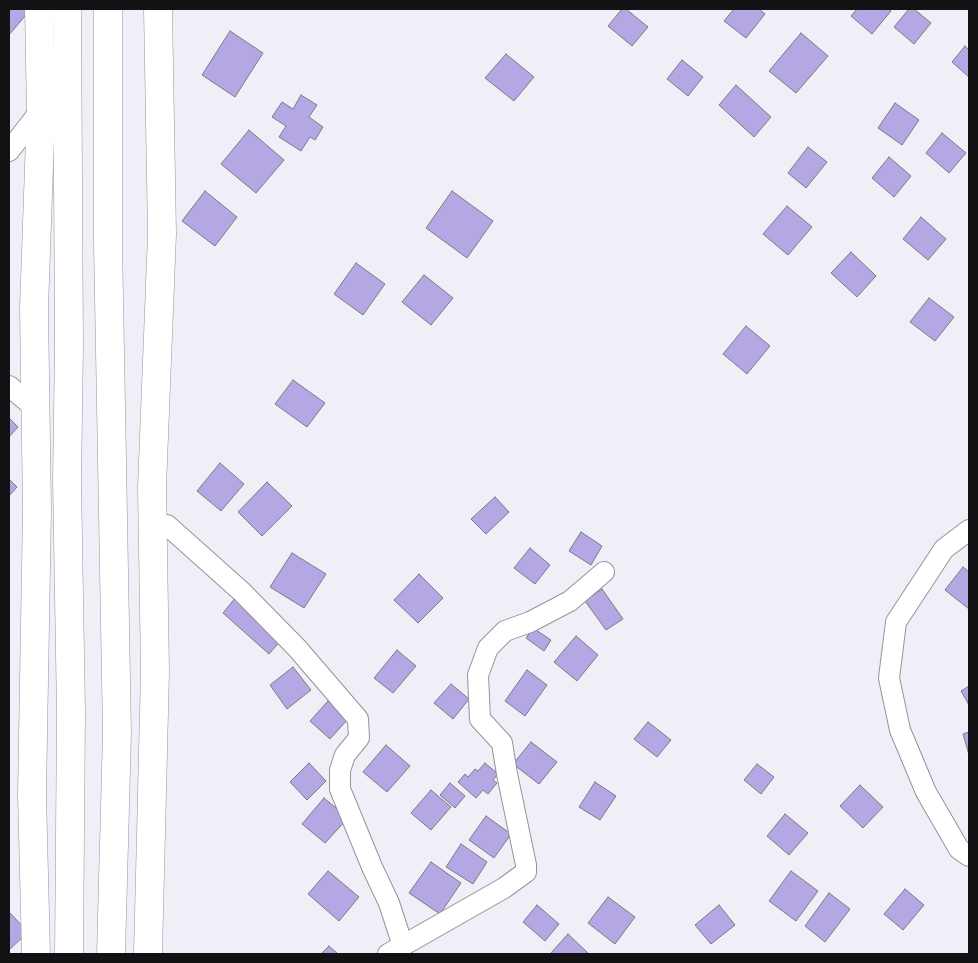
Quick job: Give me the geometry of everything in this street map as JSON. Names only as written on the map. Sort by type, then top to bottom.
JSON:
[{"type":"main road","points":[[36,954],[32,794],[37,510],[34,308],[41,110],[39,9]]},
{"type":"main road","points":[[67,9],[69,346],[67,480],[71,713],[69,954]]},
{"type":"main road","points":[[108,9],[108,243],[117,733],[111,954]]},
{"type":"main road","points":[[148,954],[155,672],[152,487],[162,234],[158,9]]},
{"type":"street","points":[[9,151],[41,110]]},
{"type":"street","points":[[9,386],[35,408]]},
{"type":"street","points":[[167,525],[242,592],[284,634],[358,719],[359,738],[345,756],[340,770],[340,789],[372,867],[390,903],[396,950],[504,888],[526,872],[502,744],[480,719],[478,675],[488,648],[505,631],[530,622],[570,601],[604,572]]},
{"type":"street","points":[[969,530],[944,549],[896,622],[889,678],[900,730],[926,792],[959,849],[969,856]]},
{"type":"building","points":[[9,9],[30,10],[9,35]]},
{"type":"building","points":[[622,9],[626,9],[648,27],[632,46],[608,26]]},
{"type":"building","points":[[734,9],[759,9],[765,14],[746,38],[724,21]]},
{"type":"building","points":[[857,9],[888,9],[891,11],[872,34],[851,16]]},
{"type":"building","points":[[909,9],[914,9],[931,23],[914,44],[894,27]]},
{"type":"building","points":[[230,31],[263,53],[235,97],[202,75]]},
{"type":"building","points":[[801,33],[828,56],[796,93],[769,71]]},
{"type":"building","points":[[965,46],[969,50],[969,77],[952,62]]},
{"type":"building","points":[[506,54],[534,77],[514,101],[485,78]]},
{"type":"building","points":[[682,60],[703,77],[688,96],[667,79]]},
{"type":"building","points":[[736,85],[771,117],[754,137],[719,105]]},
{"type":"building","points":[[301,95],[317,105],[309,117],[323,127],[315,140],[310,137],[301,151],[279,137],[286,126],[272,117],[282,102],[293,109]]},
{"type":"building","points":[[895,103],[919,120],[902,145],[878,128]]},
{"type":"building","points":[[249,130],[284,160],[256,193],[221,164]]},
{"type":"building","points":[[942,133],[966,153],[949,173],[926,153]]},
{"type":"building","points":[[808,147],[827,162],[806,188],[788,173]]},
{"type":"building","points":[[889,157],[911,176],[894,197],[872,178]]},
{"type":"building","points":[[205,191],[237,217],[215,246],[182,221]]},
{"type":"building","points":[[452,191],[493,221],[467,258],[426,228]]},
{"type":"building","points":[[787,206],[812,227],[788,255],[763,234]]},
{"type":"building","points":[[921,217],[946,239],[928,260],[903,239]]},
{"type":"building","points":[[851,252],[876,276],[857,297],[831,273]]},
{"type":"building","points":[[356,263],[385,284],[363,315],[334,294]]},
{"type":"building","points":[[424,275],[453,298],[431,325],[402,302]]},
{"type":"building","points":[[929,298],[954,317],[935,341],[910,322]]},
{"type":"building","points":[[746,326],[770,346],[747,374],[723,354]]},
{"type":"building","points":[[293,380],[325,403],[307,427],[275,404]]},
{"type":"building","points":[[9,418],[18,427],[9,437]]},
{"type":"building","points":[[220,463],[244,484],[221,511],[197,491]]},
{"type":"building","points":[[9,479],[17,487],[9,496]]},
{"type":"building","points":[[267,482],[292,506],[262,536],[238,512]]},
{"type":"building","points":[[495,497],[509,512],[486,534],[471,519]]},
{"type":"building","points":[[581,532],[602,546],[591,565],[569,551]]},
{"type":"building","points":[[530,548],[550,565],[535,584],[514,568]]},
{"type":"building","points":[[292,553],[326,574],[304,608],[270,587]]},
{"type":"building","points":[[963,567],[969,572],[969,609],[945,590]]},
{"type":"building","points":[[419,574],[443,598],[418,623],[394,600]]},
{"type":"building","points":[[602,589],[623,619],[606,630],[585,601]]},
{"type":"building","points":[[236,597],[283,638],[269,654],[223,613]]},
{"type":"building","points":[[533,628],[551,640],[544,651],[526,638]]},
{"type":"building","points":[[576,636],[598,655],[577,681],[554,662]]},
{"type":"building","points":[[397,650],[416,666],[393,693],[374,678]]},
{"type":"building","points":[[293,667],[311,690],[287,709],[270,685]]},
{"type":"building","points":[[527,670],[547,685],[525,716],[505,701]]},
{"type":"building","points":[[451,684],[469,699],[453,719],[434,703]]},
{"type":"building","points":[[969,686],[969,705],[961,691]]},
{"type":"building","points":[[328,701],[348,719],[330,739],[310,721]]},
{"type":"building","points":[[648,722],[671,740],[657,757],[634,739]]},
{"type":"building","points":[[969,732],[969,755],[963,734]]},
{"type":"building","points":[[531,742],[557,762],[539,784],[513,764]]},
{"type":"building","points":[[386,745],[410,766],[387,792],[363,772]]},
{"type":"building","points":[[309,763],[326,781],[307,800],[290,782]]},
{"type":"building","points":[[485,763],[498,774],[493,780],[497,783],[488,794],[483,790],[476,798],[458,782],[465,774],[468,777],[475,769],[478,771]]},
{"type":"building","points":[[757,764],[774,777],[761,794],[744,780]]},
{"type":"building","points":[[595,782],[616,796],[600,820],[579,807]]},
{"type":"building","points":[[450,783],[465,796],[455,808],[440,795]]},
{"type":"building","points":[[860,785],[883,807],[863,828],[840,806]]},
{"type":"building","points":[[431,790],[451,807],[431,830],[411,813]]},
{"type":"building","points":[[324,798],[348,818],[325,843],[302,824]]},
{"type":"building","points":[[785,814],[808,833],[789,855],[767,836]]},
{"type":"building","points":[[486,816],[511,834],[494,858],[469,840]]},
{"type":"building","points":[[461,844],[487,862],[473,884],[446,867]]},
{"type":"building","points":[[431,862],[461,883],[440,914],[409,893]]},
{"type":"building","points":[[328,871],[359,897],[339,921],[308,894]]},
{"type":"building","points":[[791,871],[818,891],[796,921],[769,901]]},
{"type":"building","points":[[905,889],[924,905],[903,930],[884,914]]},
{"type":"building","points":[[829,893],[850,909],[825,942],[805,926]]},
{"type":"building","points":[[608,897],[635,917],[615,944],[588,923]]},
{"type":"building","points":[[537,905],[559,924],[545,941],[523,922]]},
{"type":"building","points":[[719,905],[735,925],[711,944],[695,925]]},
{"type":"building","points":[[9,912],[28,932],[9,950]]},
{"type":"building","points":[[568,934],[589,954],[550,954]]},
{"type":"building","points":[[329,946],[338,954],[321,954]]}]
